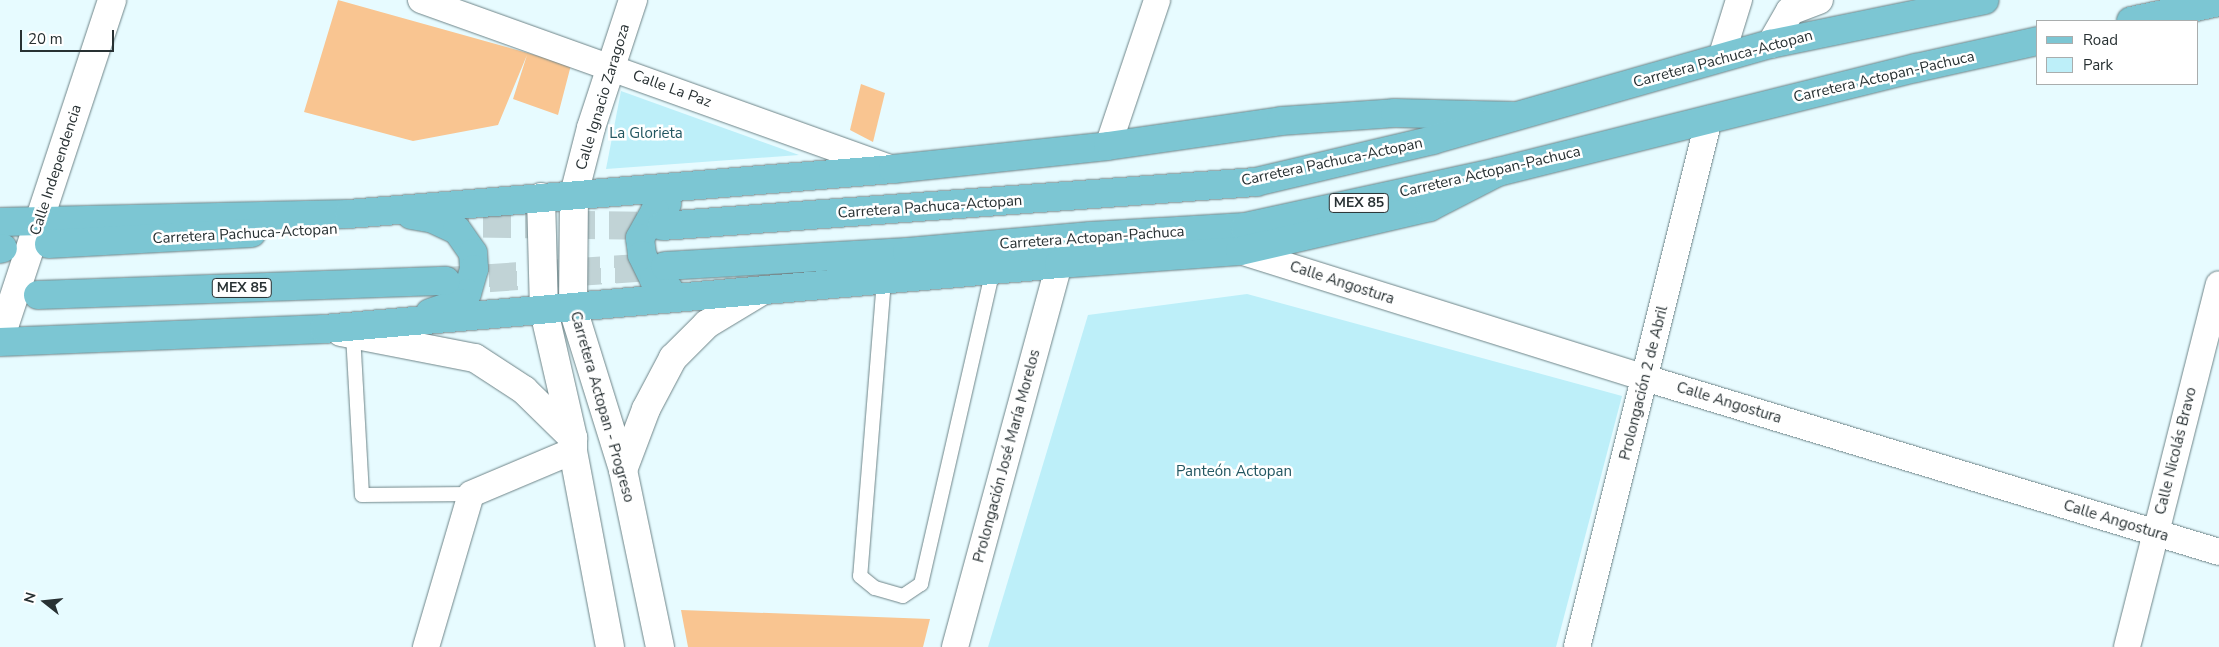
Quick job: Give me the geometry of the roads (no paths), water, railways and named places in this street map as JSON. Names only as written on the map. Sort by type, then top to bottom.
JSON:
[{"type":"main road","name":"Calle Independencia","points":[[0,341],[45,232],[112,0]]},
{"type":"main road","name":"Calle Ignacio Zaragoza","points":[[574,194],[591,128],[633,0]]},
{"type":"main road","points":[[1771,44],[1790,10],[1819,0]]},
{"type":"main road","name":"Carretera Pachuca-Actopan","points":[[662,226],[1256,182],[1433,140],[1771,44],[1985,0]]},
{"type":"main road","points":[[2136,20],[2219,2]]},
{"type":"main road","name":"Carretera Actopan-Pachuca","points":[[665,266],[906,252],[1090,236],[1245,227],[1498,172],[1916,68],[2036,41]]},
{"type":"main road","points":[[0,222],[45,232],[349,214],[574,194],[893,170],[1108,146],[1281,121],[1395,113],[1513,116]]},
{"type":"main road","points":[[0,341],[324,329],[698,298],[1059,264],[1240,251],[1430,206],[1498,172]]},
{"type":"main road","points":[[696,186],[655,211],[640,238],[642,256],[654,280],[672,292],[698,298]]},
{"type":"main road","name":"Carretera Actopan - Progreso","points":[[574,194],[573,309],[623,470],[660,647]]},
{"type":"main road","name":"Carretera Actopan - Progreso","points":[[542,197],[544,311],[573,445],[610,647]]},
{"type":"main road","points":[[387,210],[433,219],[457,230],[474,253],[474,269],[467,294],[459,303],[392,324]]},
{"type":"main road","name":"Carretera Pachuca-Actopan","points":[[45,232],[441,224]]},
{"type":"main road","name":"MEX 85","points":[[38,294],[446,281]]},
{"type":"main road","points":[[623,470],[646,409],[673,358],[707,324],[760,292]]},
{"type":"main road","points":[[324,329],[475,358],[524,390],[573,445]]},
{"type":"street","name":"Calle La Paz","points":[[421,0],[610,66],[893,170]]},
{"type":"street","points":[[1108,146],[1157,0]]},
{"type":"street","points":[[1721,58],[1739,0]]},
{"type":"street","name":"Prolongación 2 de Abril","points":[[1577,647],[1709,119]]},
{"type":"street","name":"Calle Angostura","points":[[1240,251],[1645,378],[2219,552]]},
{"type":"street","name":"Prolongación José María Morelos","points":[[956,647],[1059,264]]},
{"type":"street","name":"Calle Nicolás Bravo","points":[[2127,647],[2219,284]]},
{"type":"street","points":[[426,647],[471,494],[573,445]]},
{"type":"lane","points":[[884,280],[860,576],[875,588],[903,596],[920,584],[993,270]]},
{"type":"lane","points":[[353,334],[362,495],[471,494]]},
{"type":"tunnel","points":[[441,223],[662,226]]},
{"type":"tunnel","points":[[447,281],[665,266]]},
{"type":"park label","name":"La Glorieta","points":[[646,134]]},
{"type":"park label","name":"Panteón Actopan","points":[[1234,472]]}]
